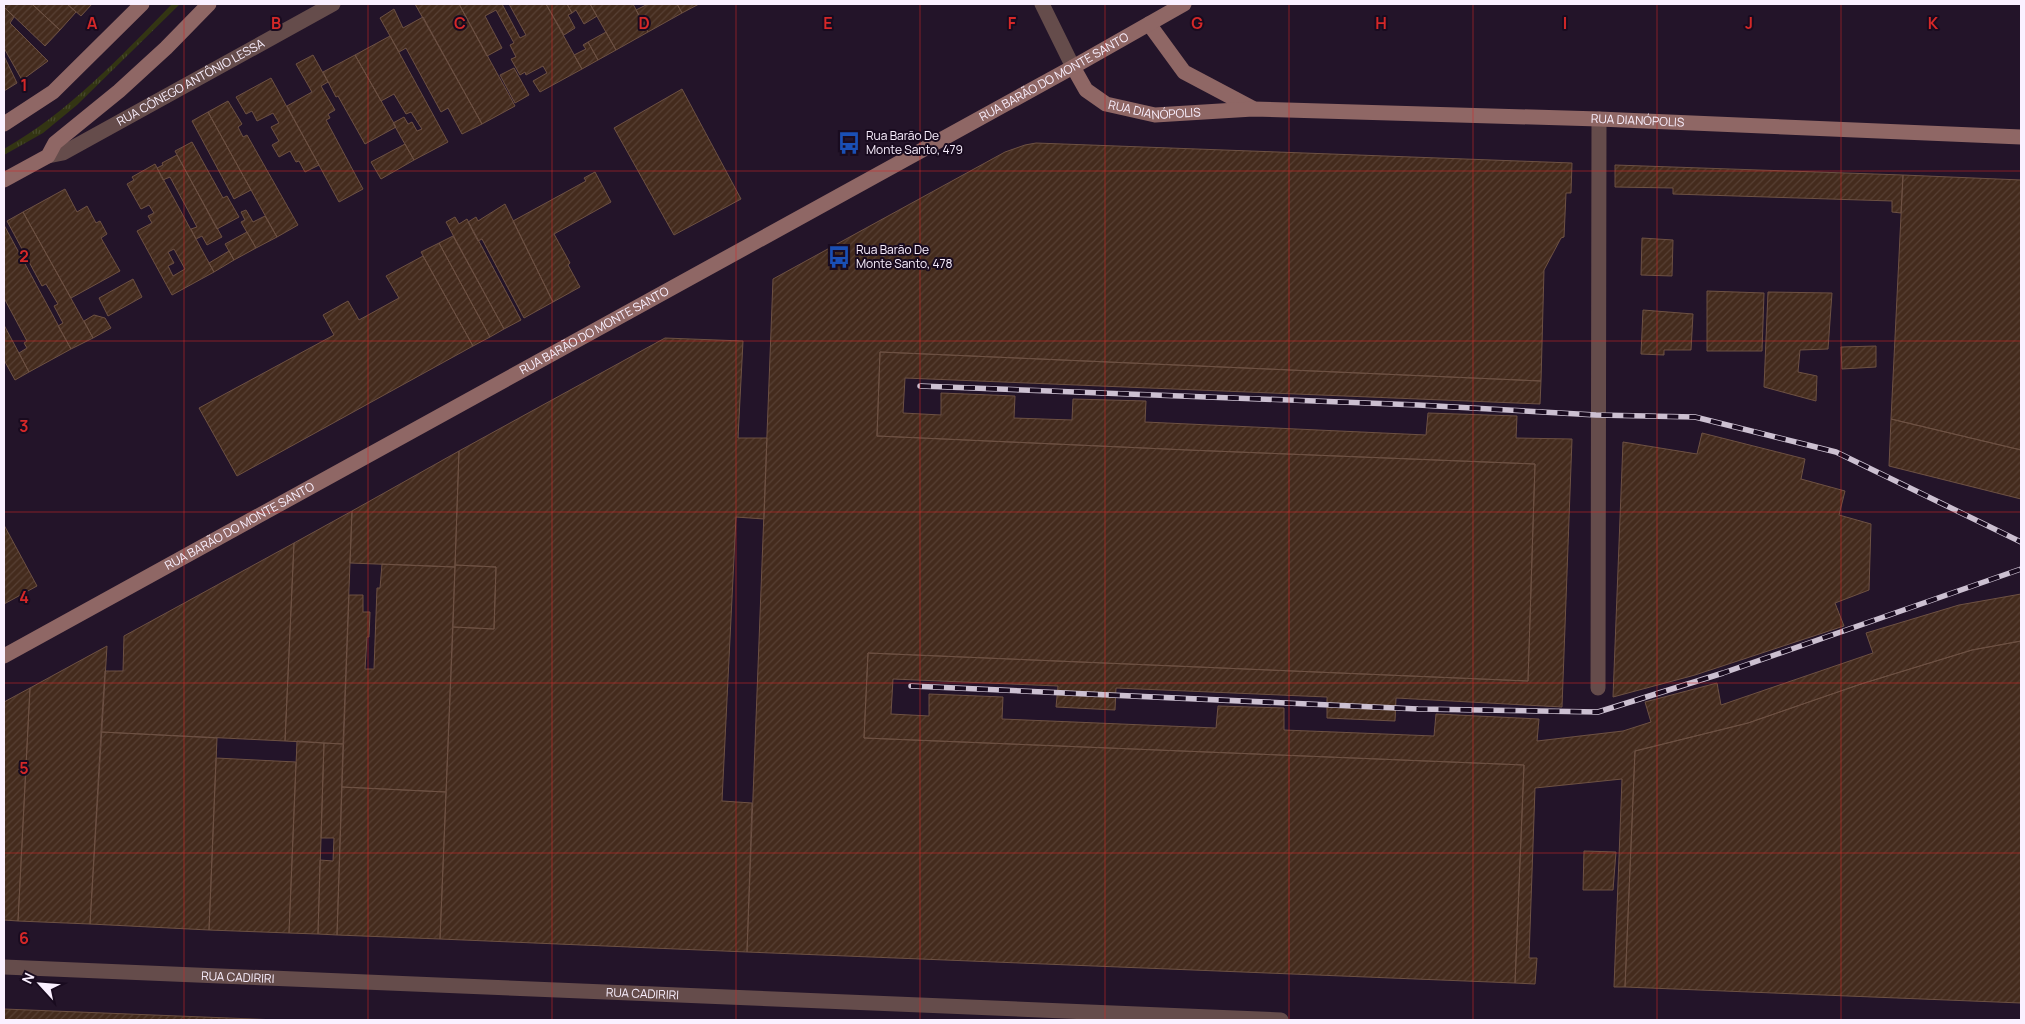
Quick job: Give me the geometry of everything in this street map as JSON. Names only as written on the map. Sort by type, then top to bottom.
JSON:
[{"type":"street","points":[[4,124],[53,92],[142,4]]},
{"type":"street","points":[[4,180],[48,156],[55,142],[119,91],[166,48],[209,4]]},
{"type":"street","name":"RUA CÔNEGO ANTÔNIO LESSA","points":[[48,156],[63,153],[333,4]]},
{"type":"street","points":[[1042,4],[1073,67]]},
{"type":"street","name":"RUA BARÃO DO MONTE SANTO","points":[[4,656],[1184,4]]},
{"type":"street","name":"RUA DIANÓPOLIS","points":[[1149,24],[1184,72],[1253,109]]},
{"type":"street","name":"RUA DIANÓPOLIS","points":[[1073,67],[1086,90],[1106,104],[1155,115],[1253,109],[1599,119],[2021,137]]},
{"type":"street","points":[[1598,688],[1599,119]]},
{"type":"street","name":"RUA CADIRIRI","points":[[4,967],[1281,1020]]},
{"type":"green space","points":[[172,4],[180,4],[77,105],[43,133],[4,155],[4,149],[28,134],[72,101],[133,44]]},
{"type":"building","points":[[4,4],[32,4],[60,30],[45,46],[4,7]]},
{"type":"building","points":[[32,4],[67,4],[76,12],[60,30]]},
{"type":"building","points":[[67,4],[92,4],[81,16]]},
{"type":"building","points":[[415,4],[459,4],[515,106],[482,124]]},
{"type":"building","points":[[459,4],[502,4],[520,38],[526,35],[509,4],[546,4],[582,69],[540,92],[533,81],[547,73],[543,66],[526,75],[525,72],[520,75],[511,59],[516,57],[510,45],[514,43],[496,10],[485,16],[502,48],[487,56]]},
{"type":"building","points":[[546,4],[567,4],[572,13],[568,15],[575,28],[564,35]]},
{"type":"building","points":[[567,4],[590,4],[597,16],[584,24],[576,10],[572,13]]},
{"type":"building","points":[[590,4],[633,4],[648,32],[616,50]]},
{"type":"building","points":[[648,4],[677,4],[682,13],[648,32],[636,10]]},
{"type":"building","points":[[677,4],[699,4],[682,13]]},
{"type":"building","points":[[4,7],[14,17],[10,23],[48,61],[22,80],[4,48]]},
{"type":"building","points":[[394,9],[403,28],[423,17],[482,124],[462,134],[448,108],[441,112],[406,48],[399,52],[380,18]]},
{"type":"building","points":[[606,32],[616,50],[598,60],[588,42]]},
{"type":"building","points":[[390,36],[448,142],[414,160],[393,123],[404,117],[408,124],[412,122],[417,131],[422,129],[411,112],[406,114],[394,94],[381,101],[355,55]]},
{"type":"building","points":[[588,42],[598,60],[582,69],[574,55],[586,49],[583,45]]},
{"type":"building","points":[[313,55],[328,82],[321,86],[335,110],[328,114],[330,118],[326,120],[363,189],[339,202],[287,106],[312,92],[296,64]]},
{"type":"building","points":[[355,55],[396,127],[365,144],[323,72]]},
{"type":"building","points":[[4,56],[17,83],[4,91]]},
{"type":"building","points":[[514,68],[529,95],[515,103],[500,75]]},
{"type":"building","points":[[271,78],[319,165],[305,172],[299,161],[296,162],[290,151],[279,157],[272,145],[279,141],[271,127],[279,123],[273,113],[257,121],[252,111],[246,114],[236,97]]},
{"type":"building","points":[[682,89],[741,199],[674,235],[614,128]]},
{"type":"building","points":[[228,101],[242,124],[238,127],[243,137],[247,135],[298,225],[277,237],[208,112]]},
{"type":"building","points":[[208,112],[251,190],[234,199],[192,121]]},
{"type":"building","points":[[192,142],[223,198],[227,196],[239,217],[217,229],[175,151]]},
{"type":"building","points":[[1036,143],[1572,163],[1571,193],[1566,193],[1564,237],[1561,238],[1544,270],[1541,381],[880,352],[877,436],[1535,464],[1528,681],[868,653],[864,738],[1524,765],[1515,983],[747,952],[773,279],[1005,152]]},
{"type":"building","points":[[405,144],[414,160],[381,179],[371,162]]},
{"type":"building","points":[[177,155],[222,237],[207,245],[202,236],[196,239],[191,229],[197,227],[170,177],[163,180],[157,168]]},
{"type":"building","points":[[155,164],[214,272],[172,295],[137,231],[152,223],[148,216],[154,213],[149,205],[141,209],[127,184],[134,180],[132,177]],"holes":[[[174,249],[185,269],[173,276],[168,266],[174,263],[168,252]]]},
{"type":"building","points":[[1615,165],[1903,175],[1901,213],[1892,212],[1892,201],[1673,194],[1673,188],[1615,187]]},
{"type":"building","points":[[595,172],[611,202],[554,234],[570,263],[568,265],[580,287],[553,302],[513,221],[586,181],[584,178]]},
{"type":"building","points":[[1903,175],[2021,180],[2021,450],[1891,419]]},
{"type":"building","points":[[65,189],[77,212],[87,206],[96,223],[100,221],[107,234],[101,238],[120,271],[71,298],[23,212]]},
{"type":"building","points":[[505,204],[553,302],[524,318],[482,239],[478,241],[468,222],[476,217],[478,221]]},
{"type":"building","points":[[246,210],[253,222],[265,216],[277,237],[256,248],[241,222],[245,220],[241,212]]},
{"type":"building","points":[[23,212],[93,338],[71,349],[58,326],[63,323],[54,306],[58,304],[46,284],[42,286],[7,221]]},
{"type":"building","points":[[455,217],[459,224],[467,219],[521,320],[504,329],[446,222]]},
{"type":"building","points":[[4,225],[71,349],[29,372],[19,353],[27,348],[24,343],[27,341],[4,298]]},
{"type":"building","points":[[247,232],[256,248],[234,260],[225,244]]},
{"type":"building","points":[[453,236],[504,329],[490,337],[439,243]]},
{"type":"building","points":[[1642,238],[1673,240],[1672,276],[1641,275]]},
{"type":"building","points":[[439,243],[490,337],[473,346],[421,252]]},
{"type":"building","points":[[229,251],[234,260],[214,272],[209,263]]},
{"type":"building","points":[[423,256],[473,346],[237,476],[199,408],[334,335],[323,315],[348,301],[359,320],[399,298],[386,276]]},
{"type":"building","points":[[133,279],[142,297],[108,316],[99,298]]},
{"type":"building","points":[[1707,291],[1764,293],[1762,351],[1707,351]]},
{"type":"building","points":[[1768,292],[1832,293],[1828,349],[1800,350],[1798,372],[1817,376],[1816,401],[1764,387]]},
{"type":"building","points":[[1643,310],[1693,314],[1691,350],[1664,350],[1664,355],[1641,354]]},
{"type":"building","points":[[94,315],[105,318],[111,328],[93,338],[84,321]]},
{"type":"building","points":[[4,325],[29,372],[15,380],[4,360]]},
{"type":"building","points":[[665,338],[743,341],[738,438],[767,438],[764,519],[736,517],[722,801],[752,803],[747,952],[440,939],[453,627],[494,629],[496,567],[455,565],[459,451]]},
{"type":"building","points":[[1876,346],[1876,367],[1842,369],[1841,347]]},
{"type":"building","points":[[880,352],[1541,381],[1540,404],[905,378],[903,413],[941,415],[941,393],[1015,396],[1014,418],[1072,420],[1073,399],[1146,401],[1145,422],[1426,435],[1428,413],[1517,416],[1516,438],[1572,439],[1562,707],[1396,698],[1395,721],[1327,718],[1327,697],[1116,688],[1115,710],[1056,707],[1058,686],[893,679],[891,714],[929,716],[929,694],[1003,697],[1002,719],[1216,728],[1218,706],[1284,708],[1284,730],[1434,736],[1436,714],[1539,719],[1537,741],[1623,731],[1651,722],[1645,702],[1717,683],[1721,705],[1873,653],[1866,633],[1959,605],[2021,594],[2021,641],[1972,650],[1861,684],[1748,723],[1635,751],[1625,987],[1614,987],[1622,779],[1535,788],[1529,958],[1537,958],[1535,984],[1515,983],[1524,765],[864,738],[868,653],[1528,681],[1535,464],[877,436]]},
{"type":"building","points":[[1891,419],[2021,450],[2021,499],[1889,466]]},
{"type":"building","points":[[1702,433],[1805,459],[1801,479],[1845,491],[1839,515],[1871,524],[1869,590],[1835,603],[1844,626],[1695,675],[1613,697],[1623,442],[1697,454]]},
{"type":"building","points":[[459,451],[455,567],[350,563],[352,511]]},
{"type":"building","points":[[352,511],[343,744],[285,741],[294,543]]},
{"type":"building","points":[[4,525],[37,586],[4,604]]},
{"type":"building","points":[[294,543],[285,741],[101,732],[105,671],[123,671],[124,636]]},
{"type":"building","points":[[382,564],[455,567],[446,792],[342,787],[349,595],[363,595],[363,612],[370,612],[365,669],[374,669],[377,588],[380,588]]},
{"type":"building","points":[[455,565],[496,567],[494,629],[453,627]]},
{"type":"building","points":[[2021,641],[2021,1003],[1625,987],[1635,751],[1748,723],[1861,684],[1972,650]]},
{"type":"building","points":[[107,646],[90,924],[18,921],[30,688]]},
{"type":"building","points":[[30,688],[18,921],[4,920],[4,702]]},
{"type":"building","points":[[101,732],[217,738],[209,930],[90,924]]},
{"type":"building","points":[[297,741],[324,743],[318,934],[289,933]]},
{"type":"building","points":[[324,743],[343,744],[337,935],[318,934],[320,860],[333,861],[334,838],[321,838]]},
{"type":"building","points":[[216,758],[296,762],[289,933],[209,930]]},
{"type":"building","points":[[342,787],[446,792],[440,939],[337,935]]},
{"type":"building","points":[[1584,851],[1616,852],[1613,890],[1583,890]]},
{"type":"building","points":[[4,1009],[278,1020],[4,1020]]},
{"type":"railway","points":[[920,386],[1418,405],[1596,415],[1695,417],[1836,452],[2021,542]]},
{"type":"railway","points":[[911,686],[1418,709],[1598,712],[1723,673],[2021,569]]},
{"type":"place","name":"Rua Barão De Monte Santo, 479","points":[[849,143]]},
{"type":"place","name":"Rua Barão De Monte Santo, 478","points":[[839,257]]}]
